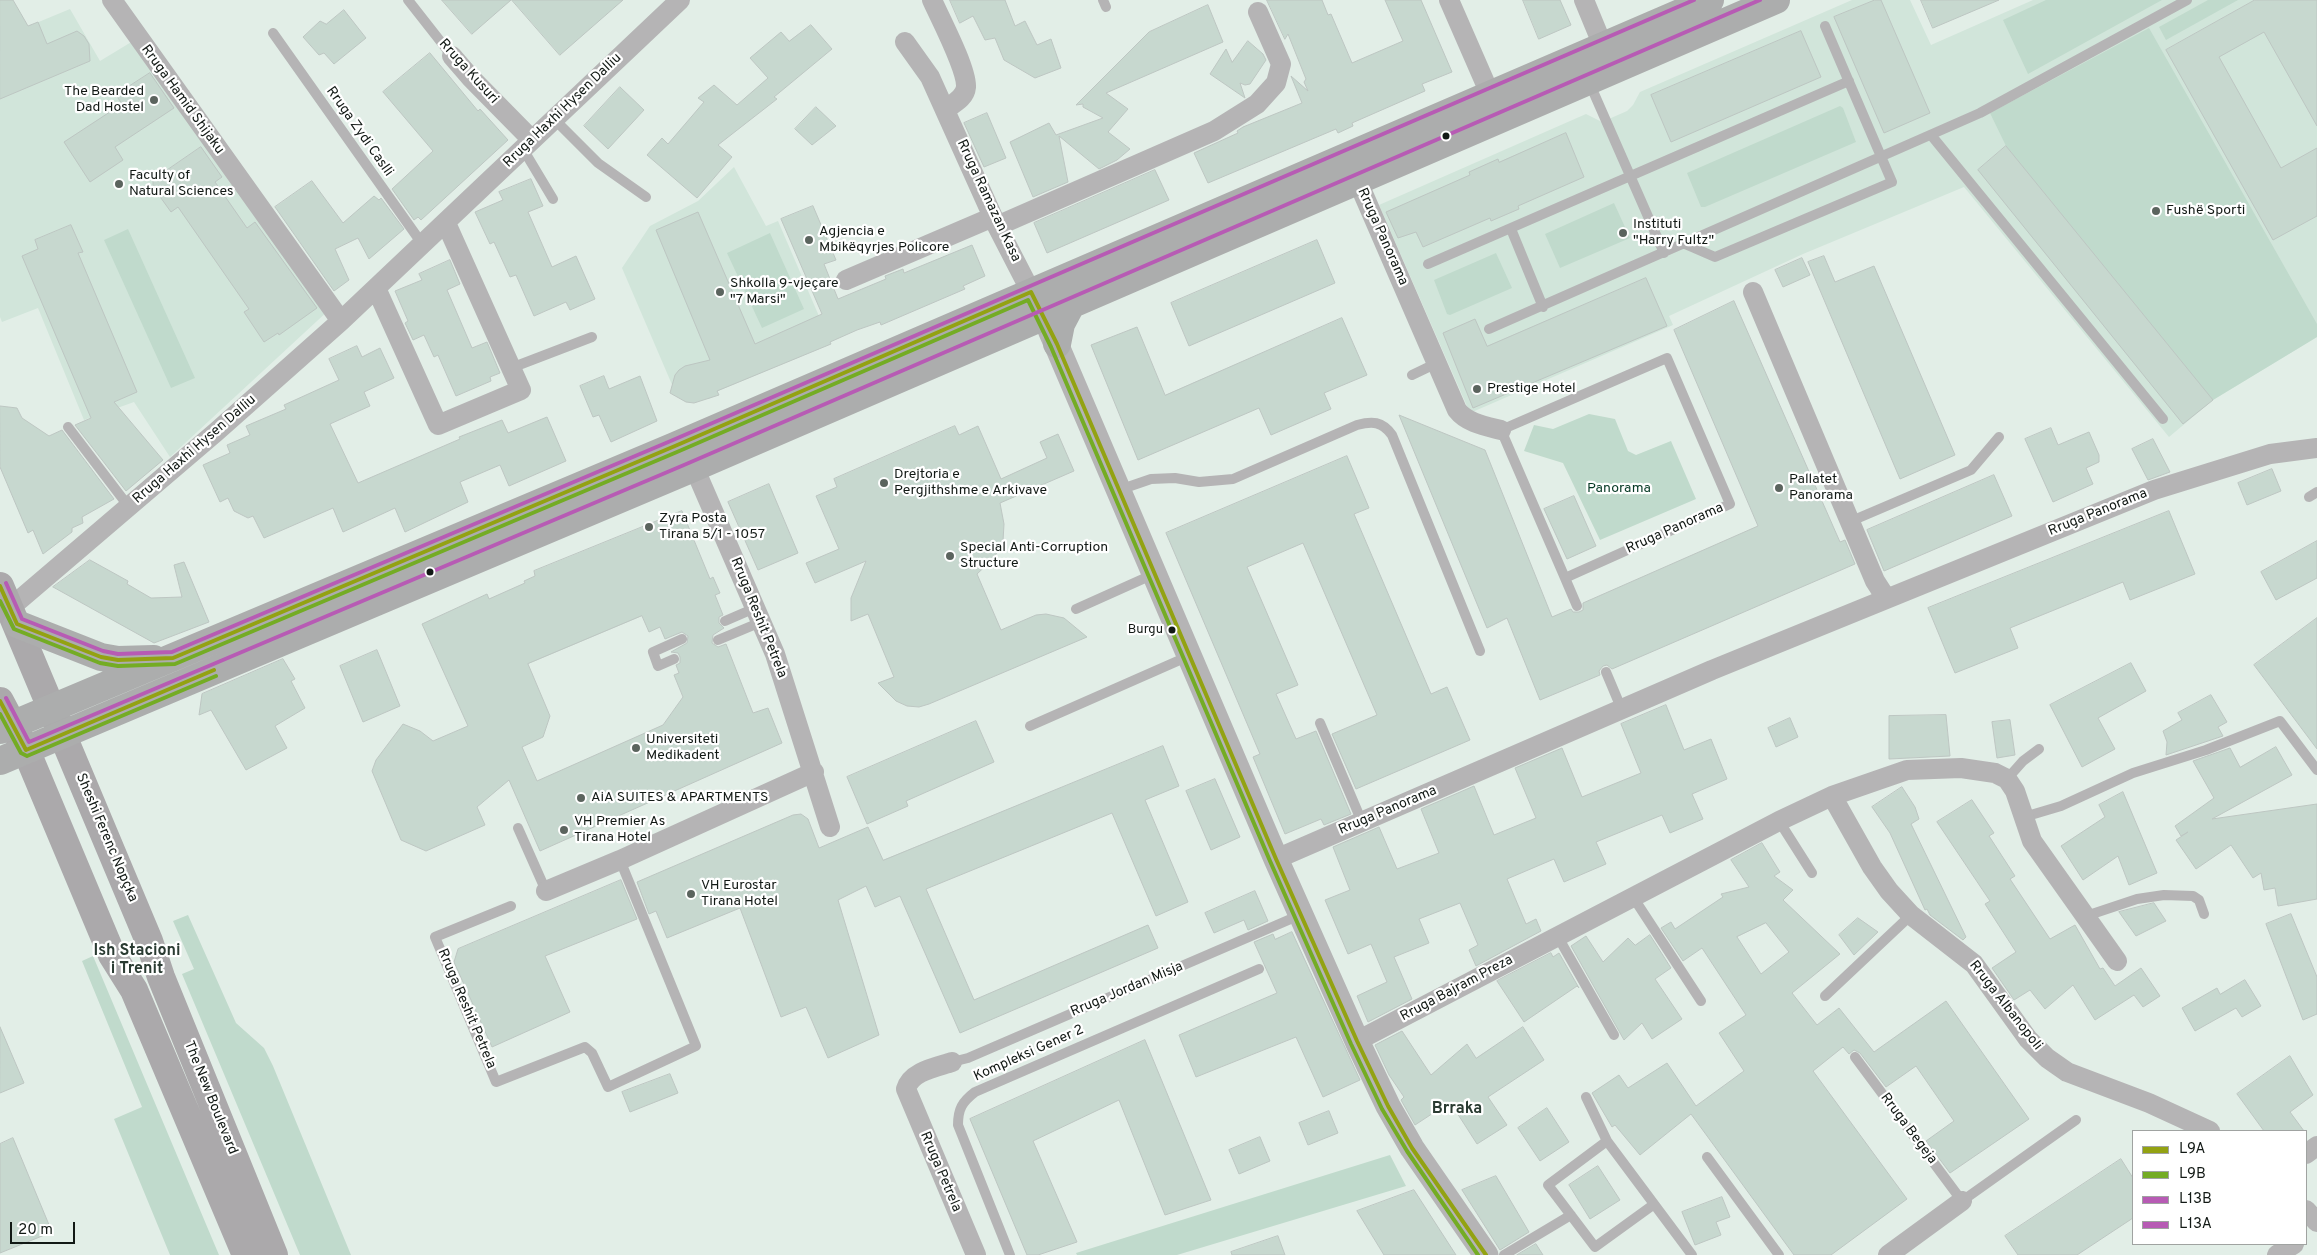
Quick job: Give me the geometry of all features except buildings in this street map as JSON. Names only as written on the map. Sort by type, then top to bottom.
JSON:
[{"type":"main road","points":[[26,750],[4,718],[52,707],[173,658],[675,446],[1710,0]]},
{"type":"main road","points":[[0,761],[694,467],[1776,0]]},
{"type":"main road","points":[[1057,344],[1061,324],[1071,305]]},
{"type":"main road","points":[[9,606],[101,657],[118,660],[173,658]]},
{"type":"main road","name":"Sheshi Ferenc Nopçka","points":[[9,606],[149,941]]},
{"type":"main road","name":"The New Boulevard","points":[[26,750],[112,955],[134,990],[246,1255]]},
{"type":"main road","name":"The New Boulevard","points":[[149,941],[161,977],[274,1255]]},
{"type":"street","name":"Rruga Hamid Shijaku","points":[[112,0],[341,321]]},
{"type":"street","points":[[932,0],[964,72],[966,87],[961,98],[946,109]]},
{"type":"street","points":[[1449,0],[1490,94]]},
{"type":"street","points":[[1584,0],[1603,46]]},
{"type":"street","name":"Rruga Haxhi Hysen Dalliu","points":[[9,606],[129,507],[341,321],[528,145],[677,1]]},
{"type":"street","points":[[846,280],[995,222],[1214,131],[1257,104],[1276,83],[1280,64],[1258,12]]},
{"type":"street","name":"Rruga Ramazan Kasa","points":[[905,42],[930,77],[946,109],[995,222],[1031,292]]},
{"type":"street","name":"Rruga Kusuri","points":[[452,56],[528,145]]},
{"type":"street","name":"Rruga Panorama","points":[[1347,157],[1457,410],[1462,417],[1501,430]]},
{"type":"street","points":[[376,288],[438,425],[521,390],[446,223]]},
{"type":"street","points":[[1031,292],[1057,344],[1276,858],[1357,1041],[1388,1106],[1412,1148],[1486,1255]]},
{"type":"street","points":[[1754,292],[1849,522],[1875,581],[1886,598]]},
{"type":"street","name":"Rruga Panorama","points":[[1276,858],[1712,670],[2162,487],[2270,454],[2317,448]]},
{"type":"street","name":"Rruga Reshit Petrela","points":[[694,467],[775,654],[830,827]]},
{"type":"street","name":"Rruga Bajram Preza","points":[[1357,1041],[1779,821],[1832,796],[1907,770],[1977,769],[1995,773],[2007,779]]},
{"type":"street","points":[[546,891],[620,860],[814,772]]},
{"type":"street","points":[[2007,779],[2015,790],[2032,840],[2117,961]]},
{"type":"street","name":"Rruga Albanopoli","points":[[1832,796],[1872,867],[1889,891],[1911,915],[1974,964],[2028,1039],[2047,1058],[2068,1072],[2149,1103],[2208,1130]]},
{"type":"street","name":"Rruga Petrela","points":[[952,1062],[923,1071],[908,1083],[906,1089],[976,1255]]},
{"type":"street","points":[[1888,1255],[1962,1201]]},
{"type":"street","points":[[2307,1211],[2317,1222]]},
{"type":"street","points":[[2277,1255],[2292,1245]]},
{"type":"lane","name":"Rruga Kusuri","points":[[408,0],[452,56]]},
{"type":"lane","points":[[1489,329],[1543,307],[1980,113],[2187,0]]},
{"type":"lane","points":[[1685,244],[1715,256],[1892,182],[1825,26]]},
{"type":"lane","name":"Rruga Zydi Caslli","points":[[273,33],[423,245]]},
{"type":"lane","points":[[1589,81],[1664,253]]},
{"type":"lane","points":[[1428,264],[1849,82]]},
{"type":"lane","points":[[554,120],[598,163],[646,197]]},
{"type":"lane","points":[[1931,135],[2163,419]]},
{"type":"lane","points":[[528,145],[553,199]]},
{"type":"lane","points":[[1511,229],[1543,307]]},
{"type":"lane","points":[[511,368],[592,336]]},
{"type":"lane","name":"Rruga Panorama","points":[[1501,430],[1667,358],[1730,504],[1565,578]]},
{"type":"lane","points":[[1412,376],[1437,363]]},
{"type":"lane","points":[[1119,490],[1151,480],[1175,478],[1208,482],[1232,479],[1357,425],[1367,422],[1377,423],[1386,427],[1392,434],[1480,651]]},
{"type":"lane","points":[[68,426],[129,507]]},
{"type":"lane","points":[[1501,430],[1577,606]]},
{"type":"lane","points":[[1849,522],[1972,470],[1999,436]]},
{"type":"lane","points":[[1076,609],[1155,574]]},
{"type":"lane","points":[[725,621],[758,615]]},
{"type":"lane","points":[[718,640],[758,615]]},
{"type":"lane","points":[[674,659],[658,666],[653,652],[682,639]]},
{"type":"lane","points":[[1030,726],[1190,655]]},
{"type":"lane","points":[[1606,672],[1622,710]]},
{"type":"lane","points":[[2024,817],[2061,806],[2133,773],[2206,750],[2280,721],[2317,770]]},
{"type":"lane","points":[[1320,723],[1362,822]]},
{"type":"lane","points":[[2007,779],[2023,761],[2039,750]]},
{"type":"lane","points":[[1779,821],[1812,873]]},
{"type":"lane","points":[[518,828],[546,891]]},
{"type":"lane","name":"Rruga Reshit Petrela","points":[[511,906],[435,937],[496,1082],[585,1046],[592,1053],[608,1087],[696,1046],[620,860]]},
{"type":"lane","points":[[2086,916],[2130,901],[2164,895],[2193,896],[2199,900],[2204,914]]},
{"type":"lane","points":[[1633,897],[1701,1001]]},
{"type":"lane","name":"Rruga Jordan Misja","points":[[952,1062],[968,1058],[1301,915]]},
{"type":"lane","points":[[1826,996],[1911,915]]},
{"type":"lane","points":[[1558,937],[1614,1035]]},
{"type":"lane","name":"Kompleksi Gener 2","points":[[1010,1255],[958,1125],[958,1112],[964,1101],[975,1092],[1259,969]]},
{"type":"lane","name":"Rruga Begeja","points":[[1855,1057],[1962,1201]]},
{"type":"lane","points":[[1586,1097],[1607,1140],[1653,1205],[1692,1255]]},
{"type":"lane","points":[[1962,1201],[2076,1120]]},
{"type":"lane","points":[[1607,1140],[1548,1184],[1595,1247],[1653,1205]]},
{"type":"lane","points":[[1707,1157],[1779,1255]]},
{"type":"lane","points":[[1504,1255],[1571,1215]]},
{"type":"shaded area","name":"Instituti \"Harry Fultz\"","points":[[1852,0],[1910,0],[1931,45],[2033,0],[2317,0],[2317,337],[2213,400],[2169,437],[1964,187],[1803,254],[1669,316],[1673,325],[1470,413],[1379,205],[1586,114],[1602,122],[1627,111],[1633,105],[1640,92]]},
{"type":"shaded area","name":"Faculty of Natural Sciences","points":[[70,9],[100,61],[133,41],[330,309],[170,457],[134,402],[84,420],[38,308],[2,322],[0,317],[0,38]]},
{"type":"shaded area","name":"Shkolla 9-vjeçare \"7 Marsi\"","points":[[734,167],[766,226],[778,221],[831,344],[718,391],[718,394],[709,399],[676,394],[622,268],[650,226],[698,201]]},
{"type":"green space","points":[[2046,0],[2162,0],[2028,74],[2003,20]]},
{"type":"green space","points":[[2208,0],[2238,0],[2166,40],[2159,27]]},
{"type":"green space","name":"Fushë Sporti","points":[[2149,28],[2317,324],[2317,337],[2213,400],[2006,146],[1990,113]]},
{"type":"green space","points":[[1840,106],[1843,108],[1856,142],[1705,207],[1701,207],[1687,173]]},
{"type":"green space","points":[[1614,203],[1630,238],[1560,268],[1545,234]]},
{"type":"green space","points":[[128,229],[195,378],[171,388],[104,240]]},
{"type":"green space","points":[[770,233],[804,309],[762,328],[727,253]]},
{"type":"green space","points":[[1496,253],[1512,288],[1450,315],[1447,314],[1434,280]]},
{"type":"green space","name":"Panorama","points":[[1589,414],[1615,419],[1628,451],[1636,455],[1671,441],[1696,499],[1600,540],[1563,463],[1524,451],[1534,425],[1553,429]]},
{"type":"green space","points":[[188,915],[236,1023],[264,1048],[273,1066],[351,1255],[300,1255],[182,974],[194,969],[173,921]]},
{"type":"green space","points":[[93,956],[219,1255],[170,1255],[114,1119],[142,1107],[82,961]]},
{"type":"green space","points":[[1390,1155],[1406,1186],[1177,1255],[1077,1255],[1076,1253]]},
{"type":"transit line","name":"L13A","points":[[6,583],[22,619],[103,651],[118,654],[172,652],[673,440],[1694,0]]},
{"type":"transit line","name":"L13B","points":[[6,698],[29,742],[684,465],[1760,0]]},
{"type":"transit line","name":"L9A","points":[[0,586],[17,624],[101,657],[118,660],[173,658],[675,446],[1031,292],[1057,344],[1276,859],[1357,1041],[1388,1106],[1412,1148],[1486,1255]]},
{"type":"transit line","name":"L9B","points":[[0,601],[14,629],[100,663],[118,666],[175,664],[677,452],[1028,300],[1051,347],[1270,861],[1351,1044],[1382,1109],[1407,1151],[1478,1255]]},
{"type":"transit line","name":"L9A","points":[[0,701],[26,750],[214,670]]},
{"type":"transit line","name":"L9B","points":[[0,714],[21,753],[27,756],[216,676]]},
{"type":"place","name":"The Bearded Dad Hostel","points":[[154,100]]},
{"type":"place","name":"Faculty of Natural Sciences","points":[[119,184]]},
{"type":"place","name":"Fushë Sporti","points":[[2156,211]]},
{"type":"place","name":"Instituti \"Harry Fultz\"","points":[[1623,233]]},
{"type":"place","name":"Agjencia e Mbikëqyrjes Policore","points":[[809,240]]},
{"type":"place","name":"Shkolla 9-vjeçare \"7 Marsi\"","points":[[720,292]]},
{"type":"place","name":"Prestige Hotel","points":[[1477,389]]},
{"type":"place","name":"Drejtoria e Pergjithshme e Arkivave","points":[[884,483]]},
{"type":"place","name":"Pallatet Panorama","points":[[1779,488]]},
{"type":"place","name":"Zyra Posta Tirana 5/1 - 1057","points":[[649,527]]},
{"type":"place","name":"Special Anti-Corruption Structure","points":[[950,556]]},
{"type":"place","name":"Burgu","points":[[1172,630]]},
{"type":"place","name":"Universiteti Medikadent","points":[[636,748]]},
{"type":"place","name":"AiA SUITES & APARTMENTS","points":[[581,798]]},
{"type":"place","name":"VH Premier As Tirana Hotel","points":[[564,830]]},
{"type":"place","name":"VH Eurostar Tirana Hotel","points":[[691,894]]},
{"type":"district","name":"Ish Stacioni i Trenit","points":[[137,961]]},
{"type":"district","name":"Brraka","points":[[1457,1110]]}]
